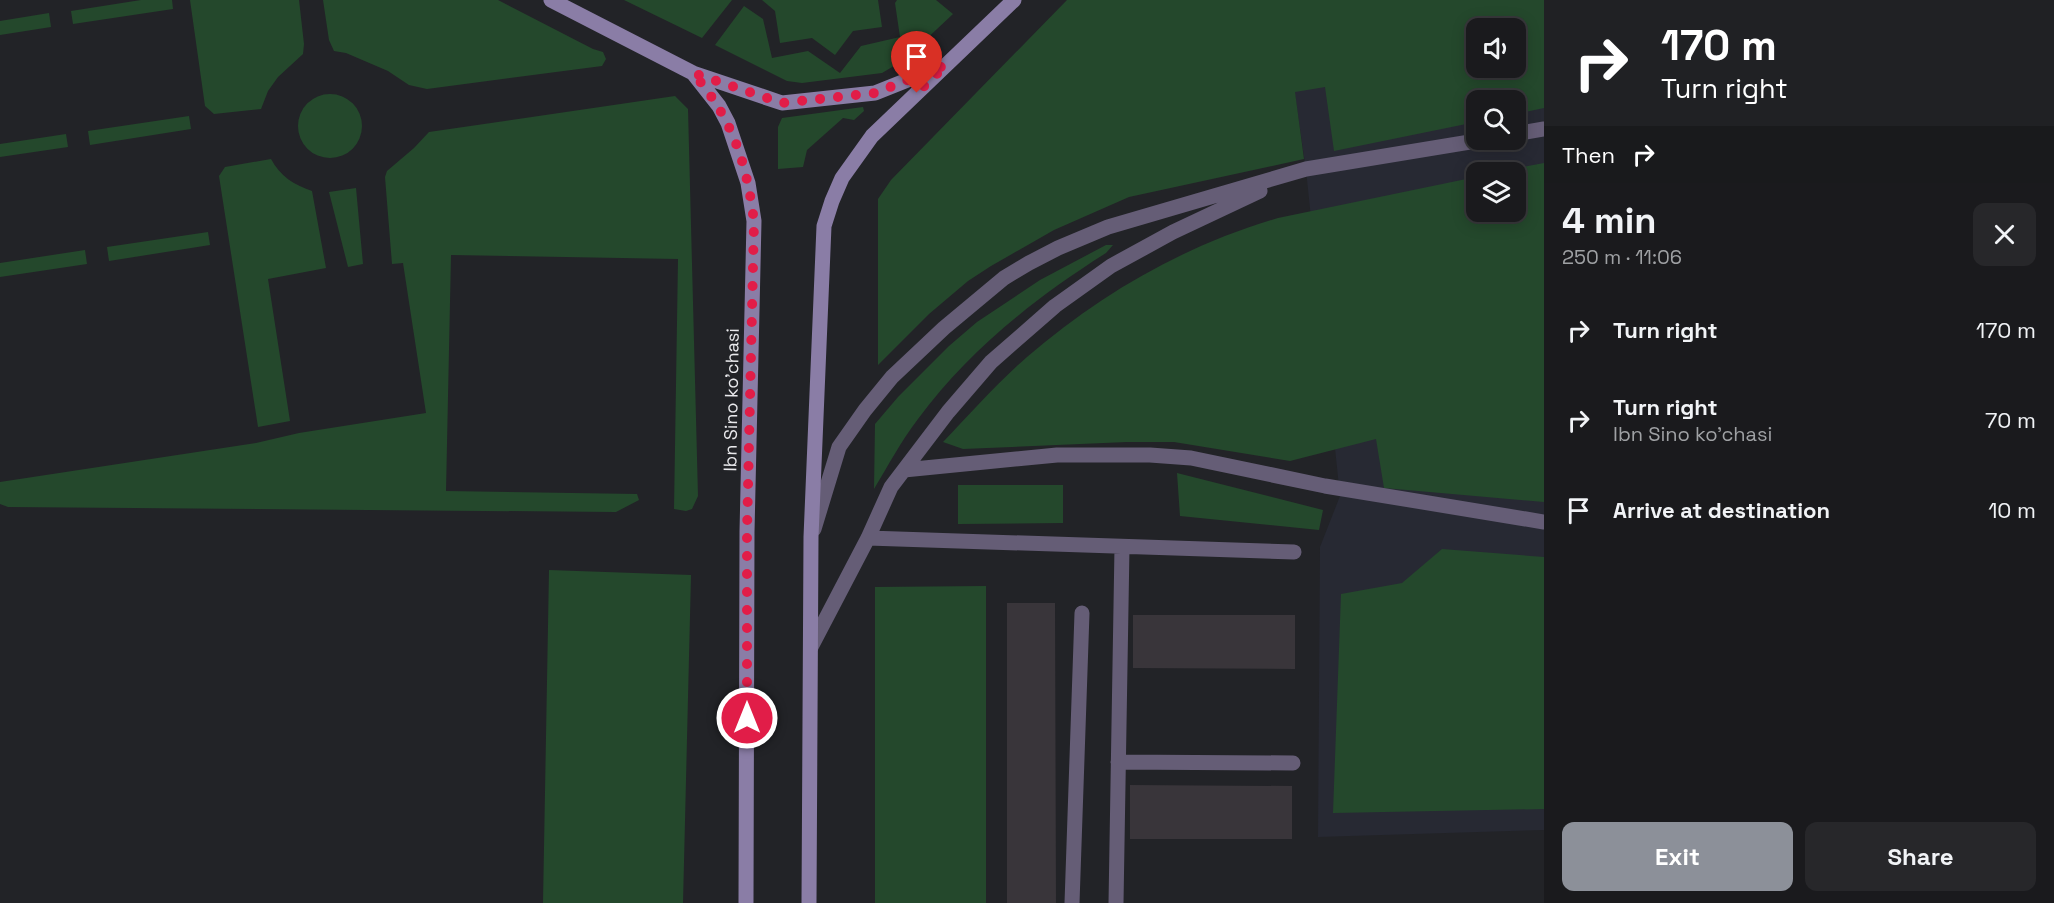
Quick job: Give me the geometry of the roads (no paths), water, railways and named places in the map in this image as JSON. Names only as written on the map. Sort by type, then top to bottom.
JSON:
[{"type":"main road","name":"Ibn Sino ko'chasi","points":[[551,0],[693,73],[719,106],[728,123],[748,183],[754,222],[747,544],[746,903]]},
{"type":"main road","points":[[809,903],[812,537],[824,226],[842,178],[872,136],[1014,0]]},
{"type":"main road","points":[[693,73],[782,103],[875,93],[946,65]]},
{"type":"lane","points":[[1526,132],[1544,129]]},
{"type":"lane","points":[[812,537],[839,447],[865,410],[892,377],[917,352],[973,302],[1004,278],[1058,248],[1108,227],[1306,170],[1466,143]]},
{"type":"lane","points":[[811,647],[868,538],[891,488],[948,412],[991,362],[1055,306],[1111,266],[1173,232],[1306,170]]},
{"type":"lane","points":[[904,470],[1057,455],[1109,453],[1181,457],[1325,486],[1544,522]]},
{"type":"lane","points":[[868,538],[1294,552]]},
{"type":"lane","points":[[1116,903],[1122,547]]},
{"type":"lane","points":[[1072,903],[1082,613]]},
{"type":"lane","points":[[1118,762],[1293,763]]}]
